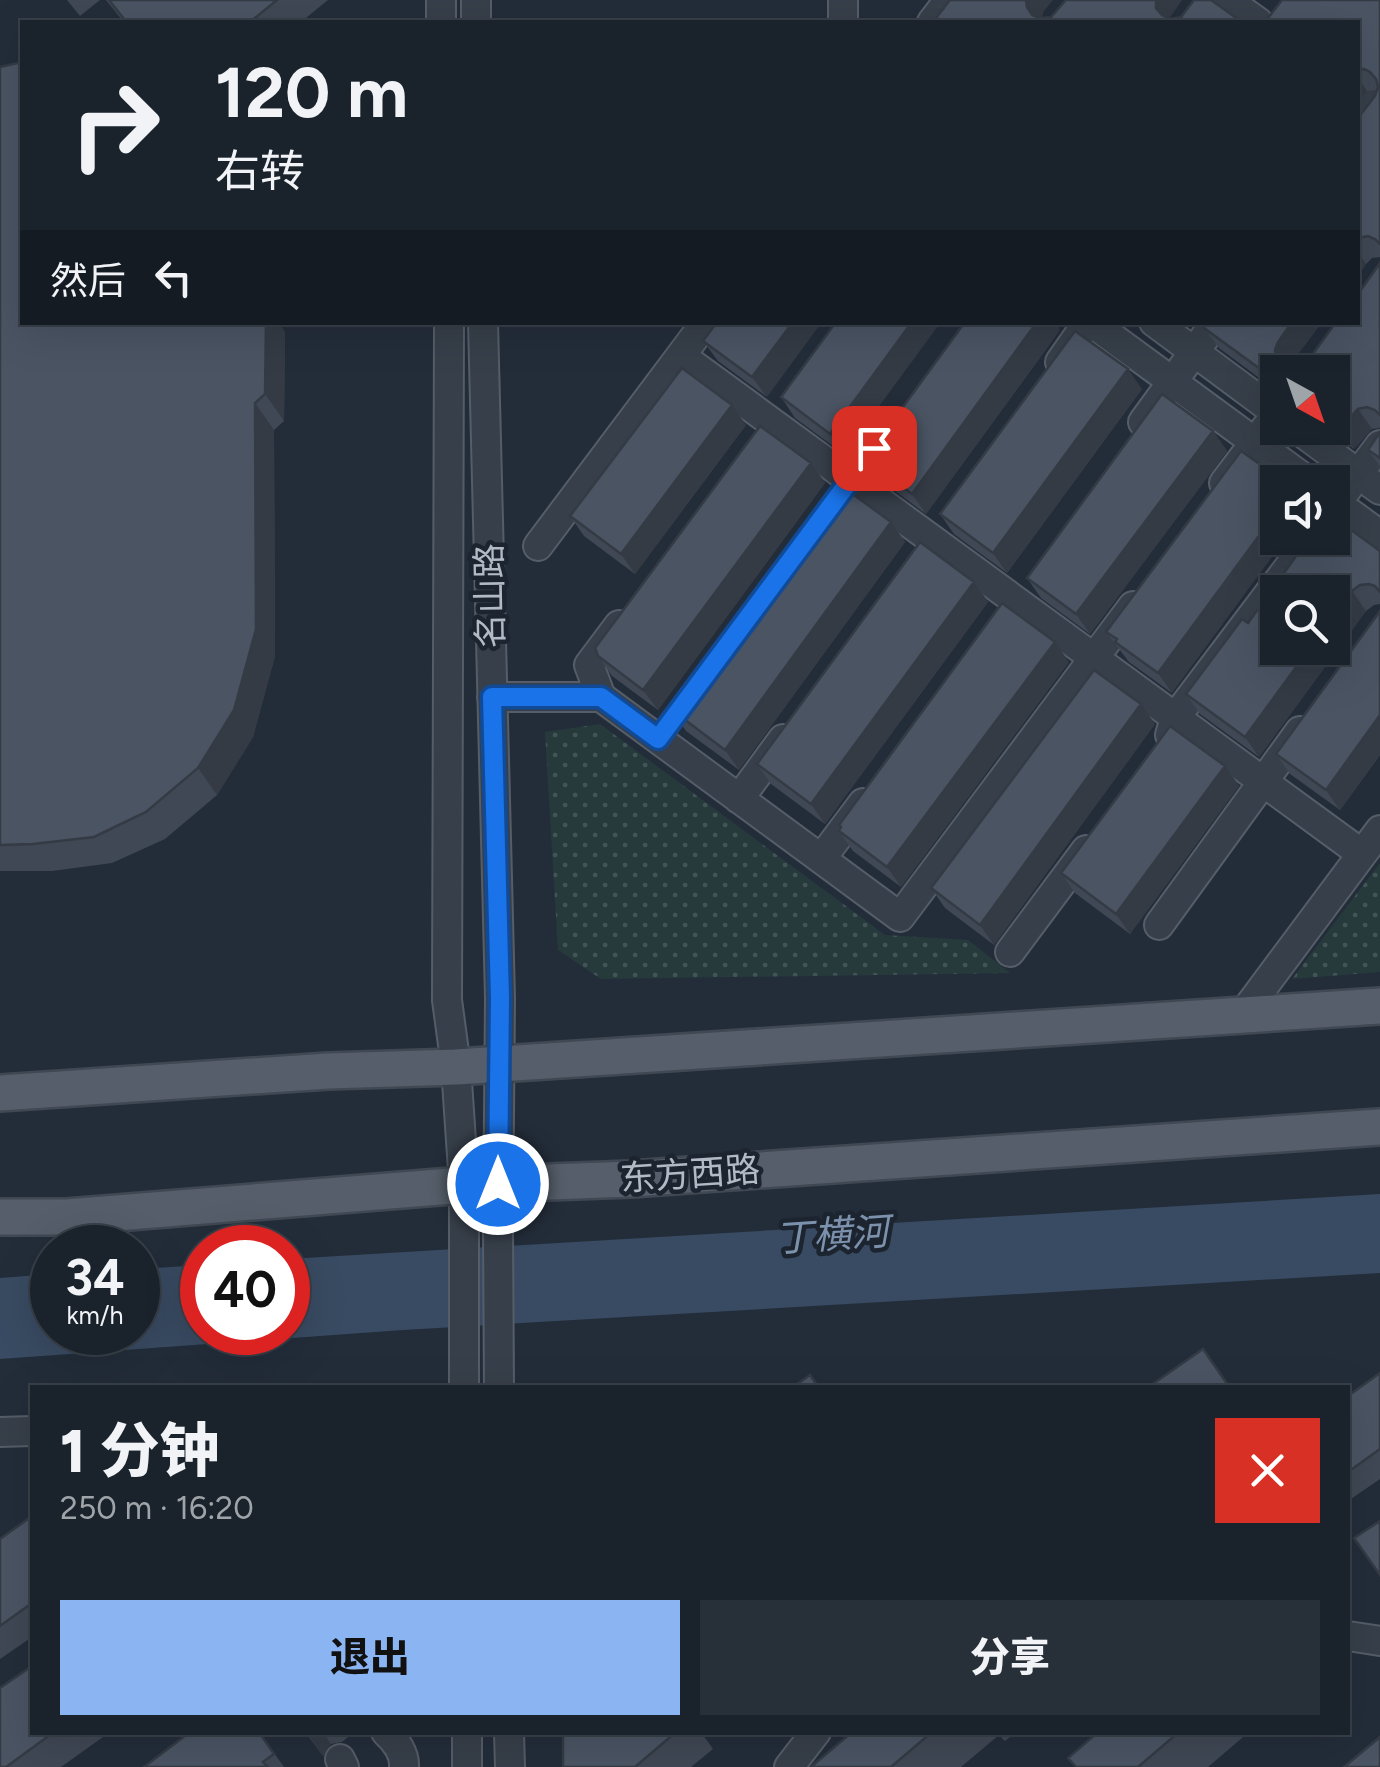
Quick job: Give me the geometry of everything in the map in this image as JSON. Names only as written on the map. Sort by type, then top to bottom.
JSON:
[{"type":"main road","points":[[0,1093],[1380,1006]]},
{"type":"main road","name":"东方西路","points":[[0,1217],[67,1217],[481,1184],[651,1177],[1380,1128]]},
{"type":"street","points":[[934,20],[949,0]]},
{"type":"street","points":[[1227,0],[1255,20]]},
{"type":"street","name":"名山路","points":[[449,325],[447,1000],[456,1067],[481,1184],[498,1230],[499,1385]]},
{"type":"street","name":"名山路","points":[[481,1184],[499,1064],[500,998],[483,325]]},
{"type":"street","points":[[538,546],[704,325]]},
{"type":"street","points":[[1043,384],[1088,325]]},
{"type":"street","points":[[1094,325],[1286,465]]},
{"type":"street","points":[[1158,325],[1260,401]]},
{"type":"street","points":[[1126,444],[1214,325]]},
{"type":"street","points":[[681,356],[1362,854]]},
{"type":"street","points":[[1208,504],[1260,434]]},
{"type":"street","points":[[1319,445],[1369,482],[1380,445]]},
{"type":"street","points":[[1350,515],[1380,535]]},
{"type":"street","points":[[1158,752],[1170,737],[1175,718],[1298,555]]},
{"type":"street","points":[[492,697],[601,697],[664,731],[738,799],[900,918],[1151,581]]},
{"type":"street","points":[[601,697],[589,665],[634,604]]},
{"type":"street","points":[[1159,925],[1310,718]]},
{"type":"street","points":[[738,799],[795,722]]},
{"type":"street","points":[[821,860],[878,783]]},
{"type":"street","points":[[1010,952],[1101,830]]},
{"type":"street","points":[[1243,1014],[1380,830]]},
{"type":"street","points":[[464,1385],[465,1241],[481,1184]]},
{"type":"street","points":[[0,1432],[30,1431]]},
{"type":"street","points":[[1350,1636],[1380,1640]]},
{"type":"street","points":[[390,1735],[405,1758],[404,1767]]},
{"type":"street","points":[[467,1735],[467,1767]]},
{"type":"street","points":[[509,1735],[510,1767]]},
{"type":"street","points":[[789,1767],[805,1736]]},
{"type":"green space","points":[[600,724],[885,935],[968,940],[1010,973],[601,979],[558,950],[545,732]]},
{"type":"green space","points":[[1380,863],[1380,972],[1292,979]]},
{"type":"water","name":"丁横河","points":[[1380,1194],[1380,1273],[310,1337],[310,1258]]},
{"type":"water","points":[[180,1266],[180,1346],[160,1347],[160,1268]]},
{"type":"water","points":[[30,1276],[30,1355],[56,1355],[0,1359],[0,1278]]},
{"type":"building","points":[[109,0],[277,0],[252,20],[124,19]]},
{"type":"building","points":[[950,0],[1026,0],[1032,15],[1040,18],[1051,17],[1066,0],[1156,0],[1156,8],[1170,19],[1181,17],[1194,0],[1211,0],[1239,20],[935,20]]},
{"type":"building","points":[[1282,0],[1380,0],[1380,244],[1368,236],[1360,238],[1360,115],[1378,87],[1370,72],[1360,70],[1360,20],[1267,20]]},
{"type":"building","points":[[20,62],[20,325],[266,325],[265,394],[255,403],[256,629],[234,710],[198,768],[146,812],[94,837],[0,845],[0,67]]},
{"type":"building","points":[[1380,263],[1380,415],[1367,407],[1358,409],[1350,418],[1350,355],[1312,355],[1334,325],[1360,325],[1360,291]]},
{"type":"building","points":[[715,325],[791,325],[752,377],[703,341]]},
{"type":"building","points":[[834,325],[910,325],[830,434],[781,397]]},
{"type":"building","points":[[963,325],[1035,325],[912,494],[865,459]]},
{"type":"building","points":[[1290,325],[1276,355],[1260,355],[1260,369],[1204,328]]},
{"type":"building","points":[[1075,331],[1128,369],[993,553],[940,514]]},
{"type":"building","points":[[682,368],[732,405],[621,554],[570,516]]},
{"type":"building","points":[[1162,394],[1213,431],[1076,614],[1027,578]]},
{"type":"building","points":[[760,426],[811,463],[643,690],[598,656],[595,648]]},
{"type":"building","points":[[1380,432],[1380,458],[1368,450]]},
{"type":"building","points":[[1241,451],[1261,465],[1260,534],[1158,673],[1106,632]]},
{"type":"building","points":[[839,484],[891,522],[725,750],[672,710]]},
{"type":"building","points":[[1350,529],[1380,551],[1380,592],[1369,584],[1360,585],[1350,594],[1350,575],[1282,575],[1297,555],[1350,555]]},
{"type":"building","points":[[920,542],[974,582],[811,804],[757,764]]},
{"type":"building","points":[[1002,603],[1055,642],[887,867],[839,831],[839,825]]},
{"type":"building","points":[[1260,606],[1260,665],[1298,665],[1245,737],[1186,694],[1242,619],[1248,623]]},
{"type":"building","points":[[1380,611],[1380,715],[1326,790],[1276,754],[1341,665],[1350,665],[1350,652]]},
{"type":"building","points":[[1094,670],[1141,704],[980,925],[931,888]]},
{"type":"building","points":[[1170,726],[1225,766],[1116,914],[1061,873]]},
{"type":"building","points":[[1203,1349],[1228,1385],[1151,1385]]},
{"type":"building","points":[[1380,1373],[1380,1449],[1350,1471],[1350,1395]]},
{"type":"building","points":[[810,1375],[817,1385],[796,1385]]},
{"type":"building","points":[[30,1517],[30,1604],[0,1626],[0,1539]]},
{"type":"building","points":[[1380,1521],[1380,1575],[1354,1538]]},
{"type":"building","points":[[30,1667],[30,1735],[50,1735],[6,1767],[0,1767],[0,1688]]},
{"type":"building","points":[[186,1735],[261,1735],[274,1754],[263,1762],[268,1767],[144,1767]]},
{"type":"building","points":[[563,1735],[672,1735],[635,1767],[563,1767]]},
{"type":"building","points":[[848,1735],[928,1735],[891,1767],[811,1767]]},
{"type":"building","points":[[1095,1735],[1175,1735],[1138,1767],[1076,1767],[1068,1758]]},
{"type":"building","points":[[1380,1737],[1380,1767],[1344,1767]]},
{"type":"route","points":[[498,1184],[500,998],[492,697],[601,697],[658,739],[874,448]]}]
